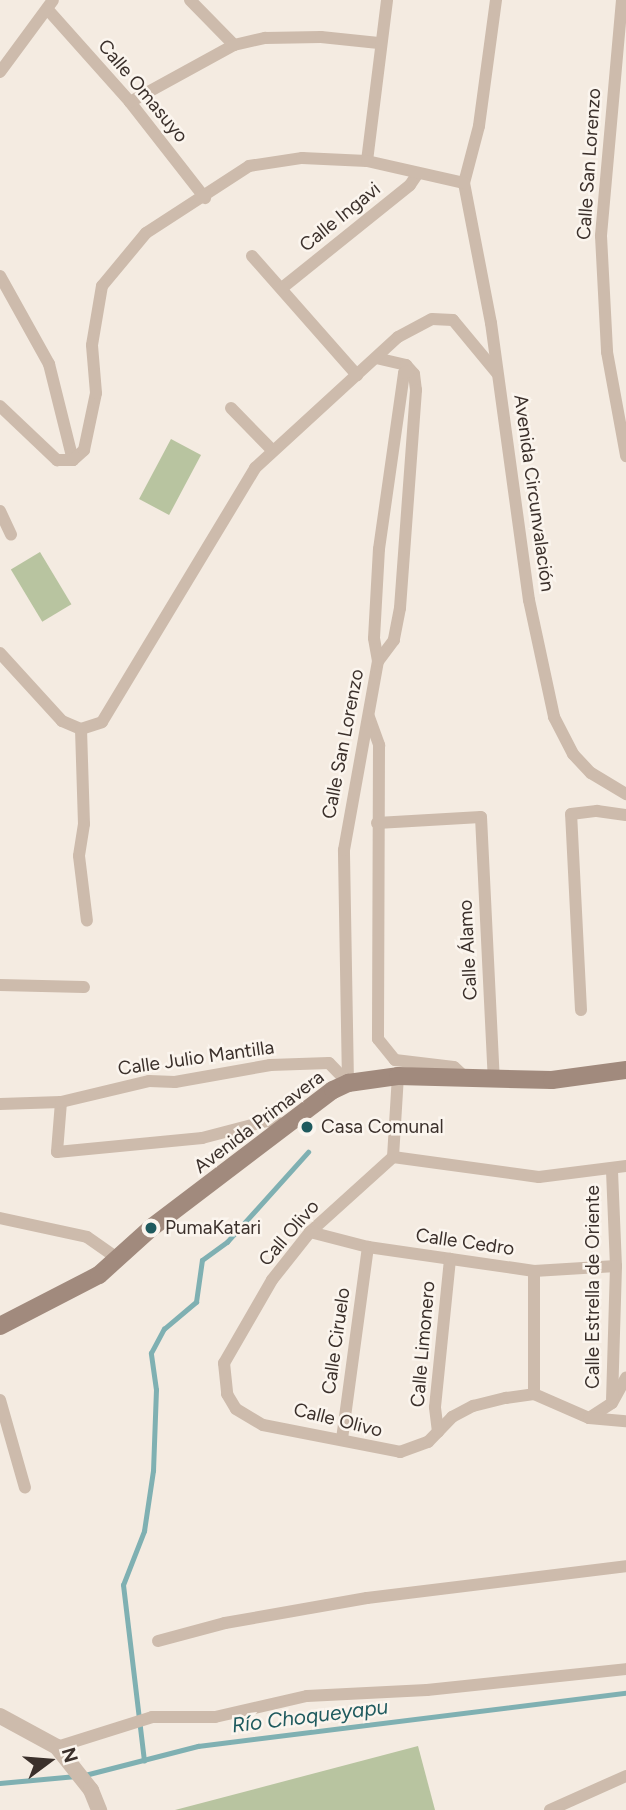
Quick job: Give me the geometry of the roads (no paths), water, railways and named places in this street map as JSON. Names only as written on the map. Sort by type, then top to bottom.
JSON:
[{"type":"main road","name":"Avenida Primavera","points":[[2,1322],[99,1275],[117,1258],[288,1125],[348,1083],[398,1076],[494,1081],[552,1080],[626,1070]]},
{"type":"street","points":[[190,0],[234,45]]},
{"type":"street","points":[[367,162],[379,44],[387,0]]},
{"type":"street","points":[[496,0],[479,126],[464,183],[498,373]]},
{"type":"street","name":"Calle San Lorenzo","points":[[622,0],[601,236],[607,352],[626,456]]},
{"type":"street","points":[[0,72],[51,5]]},
{"type":"street","name":"Calle Omasuyo","points":[[51,5],[205,198]]},
{"type":"street","points":[[130,102],[234,45],[291,36],[379,44]]},
{"type":"street","points":[[73,460],[84,450],[93,418],[96,369],[92,345],[102,286],[146,233],[205,198],[249,166],[272,159],[367,162],[464,183]]},
{"type":"street","name":"Calle Ingavi","points":[[282,288],[410,185],[418,173]]},
{"type":"street","points":[[252,256],[357,375]]},
{"type":"street","points":[[0,276],[49,363],[73,460]]},
{"type":"street","name":"Avenida Circunvalación","points":[[81,729],[110,714],[241,487],[271,449],[398,337],[442,318],[463,328],[498,373],[529,600],[554,717],[573,754],[591,773],[626,794]]},
{"type":"street","points":[[376,358],[402,363],[409,371],[416,390],[400,608],[394,640],[378,661]]},
{"type":"street","name":"Calle San Lorenzo","points":[[348,1083],[344,849],[362,734],[369,717],[378,661],[374,638],[379,549],[404,373],[409,371]]},
{"type":"street","points":[[0,406],[50,456],[73,460]]},
{"type":"street","points":[[231,408],[271,449]]},
{"type":"street","points":[[0,511],[11,535]]},
{"type":"street","points":[[0,653],[62,721],[81,729],[84,824],[79,856],[87,921]]},
{"type":"street","points":[[369,717],[379,745],[378,1039],[395,1060],[454,1067],[468,1080]]},
{"type":"street","points":[[582,1010],[571,814],[597,811],[626,816]]},
{"type":"street","name":"Calle Álamo","points":[[377,823],[481,817],[494,1081]]},
{"type":"street","points":[[0,986],[84,987]]},
{"type":"street","name":"Calle Julio Mantilla","points":[[0,1104],[61,1102],[149,1081],[175,1082],[270,1065],[329,1063],[348,1083]]},
{"type":"street","points":[[398,1076],[393,1157],[539,1177],[612,1171],[626,1166]]},
{"type":"street","points":[[61,1102],[57,1152],[202,1138],[267,1121],[288,1125]]},
{"type":"street","name":"Call Olivo","points":[[232,1350],[272,1280],[310,1232],[393,1157]]},
{"type":"street","name":"Calle Estrella de Oriente","points":[[612,1171],[615,1266],[612,1403]]},
{"type":"street","points":[[0,1218],[87,1237],[117,1258]]},
{"type":"street","name":"Calle Cedro","points":[[310,1232],[368,1247],[534,1271],[615,1266]]},
{"type":"street","name":"Calle Ciruelo","points":[[342,1439],[368,1247]]},
{"type":"street","name":"Calle Limonero","points":[[438,1432],[435,1407],[450,1259]]},
{"type":"street","points":[[534,1271],[534,1394],[589,1418],[626,1421]]},
{"type":"street","name":"Calle Olivo","points":[[232,1350],[224,1363],[223,1377],[236,1409],[263,1425],[400,1452],[428,1442],[452,1417],[473,1406],[534,1394]]},
{"type":"street","points":[[589,1418],[612,1403],[626,1378]]},
{"type":"street","points":[[0,1400],[24,1488]]},
{"type":"street","points":[[158,1642],[225,1623],[367,1598],[626,1566]]},
{"type":"street","points":[[62,1753],[152,1717],[215,1717],[307,1696],[450,1688],[626,1669]]},
{"type":"street","points":[[0,1716],[62,1753],[91,1790],[99,1810]]},
{"type":"street","points":[[550,1810],[626,1776]]},
{"type":"waterway","points":[[144,1761],[123,1585],[144,1531],[153,1471],[156,1390],[151,1353],[164,1329],[196,1302],[202,1260],[227,1242],[308,1152]]},
{"type":"waterway","name":"Río Choqueyapu","points":[[85,1775],[198,1746],[626,1693]]},
{"type":"waterway","name":"Río Choqueyapu","points":[[0,1783],[76,1776]]},
{"type":"place","name":"Casa Comunal","points":[[307,1127]]},
{"type":"place","name":"PumaKatari","points":[[151,1228]]}]
